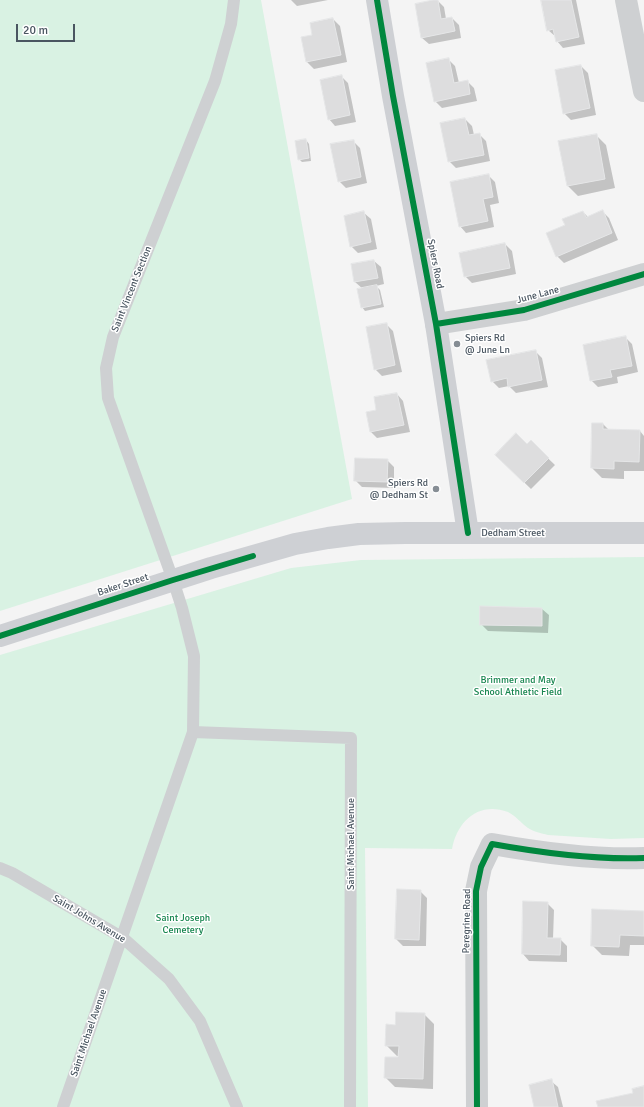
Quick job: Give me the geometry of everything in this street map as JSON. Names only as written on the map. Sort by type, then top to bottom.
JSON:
[{"type":"street","name":"Spiers Road","points":[[377,0],[393,96],[436,324],[468,533]]},
{"type":"street","points":[[626,0],[644,91]]},
{"type":"street","name":"June Lane","points":[[436,324],[524,310],[644,274]]},
{"type":"street","name":"Dedham Street","points":[[358,534],[644,533]]},
{"type":"street","name":"Baker Street","points":[[0,636],[173,580],[295,544],[358,534]]},
{"type":"street","name":"Peregrine Road","points":[[477,1107],[476,891],[481,868],[492,844],[557,854],[623,859],[644,858]]},
{"type":"lane","name":"Saint Vincent Section","points":[[173,580],[108,398],[106,368],[112,337],[215,81],[232,24],[234,0]]},
{"type":"lane","name":"Saint Michael Avenue","points":[[63,1107],[123,938],[193,732],[194,656],[182,608],[173,580]]},
{"type":"lane","name":"Saint Michael Avenue","points":[[193,732],[351,738],[350,1107]]},
{"type":"lane","name":"Saint Johns Avenue","points":[[0,868],[12,873],[123,938],[169,979],[200,1021],[237,1107]]},
{"type":"green space","points":[[0,0],[261,0],[352,499],[0,611]]},
{"type":"green space","name":"Saint Joseph Cemetery","points":[[644,557],[644,838],[611,839],[548,835],[530,829],[514,815],[508,812],[497,809],[488,809],[479,811],[464,822],[455,839],[452,849],[365,848],[368,1107],[0,1107],[0,655],[291,568],[361,560]]},
{"type":"building","points":[[438,0],[441,19],[452,17],[455,31],[421,38],[415,4]]},
{"type":"building","points":[[541,0],[571,0],[579,37],[556,42],[553,29],[547,31]]},
{"type":"building","points":[[333,18],[341,55],[306,62],[301,37],[312,35],[310,23]]},
{"type":"building","points":[[449,58],[454,83],[468,80],[470,94],[434,102],[426,63]]},
{"type":"building","points":[[581,65],[590,108],[563,114],[555,70]]},
{"type":"building","points":[[342,75],[350,115],[328,120],[320,80]]},
{"type":"building","points":[[465,118],[469,135],[480,133],[484,155],[448,162],[440,123]]},
{"type":"building","points":[[597,134],[605,179],[567,186],[558,141]]},
{"type":"building","points":[[306,139],[309,158],[298,160],[295,141]]},
{"type":"building","points":[[354,140],[361,177],[338,182],[330,144]]},
{"type":"building","points":[[489,174],[493,197],[483,199],[488,221],[459,227],[450,182]]},
{"type":"building","points":[[603,210],[612,233],[556,257],[546,233],[565,225],[562,219],[583,211],[586,217]]},
{"type":"building","points":[[364,211],[371,242],[350,247],[344,216]]},
{"type":"building","points":[[505,243],[510,268],[464,277],[459,253]]},
{"type":"building","points":[[374,260],[378,278],[354,282],[351,264]]},
{"type":"building","points":[[377,285],[381,304],[361,308],[357,289]]},
{"type":"building","points":[[387,323],[395,365],[374,370],[366,327]]},
{"type":"building","points":[[626,336],[632,366],[610,370],[612,377],[590,381],[583,345]]},
{"type":"building","points":[[536,350],[542,380],[508,387],[507,378],[491,382],[486,360]]},
{"type":"building","points":[[397,393],[404,425],[370,432],[366,412],[376,410],[374,397]]},
{"type":"building","points":[[592,423],[603,423],[603,429],[640,430],[639,462],[614,461],[614,469],[591,468]]},
{"type":"building","points":[[516,433],[527,444],[531,440],[549,458],[524,483],[495,455]]},
{"type":"building","points":[[355,458],[388,459],[387,482],[354,481]]},
{"type":"building","points":[[480,606],[542,608],[542,626],[480,625]]},
{"type":"building","points":[[397,889],[421,890],[419,940],[395,939]]},
{"type":"building","points":[[523,901],[548,902],[547,938],[561,938],[560,955],[522,954]]},
{"type":"building","points":[[592,909],[644,911],[644,936],[620,935],[619,947],[591,946]]},
{"type":"building","points":[[396,1012],[425,1013],[423,1079],[384,1078],[385,1057],[398,1057],[399,1046],[385,1046],[386,1024],[395,1025]]},
{"type":"building","points":[[552,1079],[558,1107],[534,1107],[529,1085]]},
{"type":"building","points":[[644,1086],[644,1107],[598,1107],[596,1101],[633,1093],[632,1089]]},
{"type":"cycle path","points":[[377,0],[393,96],[436,324],[468,533]]},
{"type":"cycle path","points":[[436,324],[524,310],[644,274]]},
{"type":"cycle path","points":[[0,636],[173,580],[253,556]]},
{"type":"cycle path","points":[[477,1107],[476,891],[481,867],[492,844],[568,855],[606,858],[644,858]]},
{"type":"place","name":"Spiers Rd @ June Ln","points":[[457,344]]},
{"type":"place","name":"Spiers Rd @ Dedham St","points":[[436,489]]},
{"type":"park label","name":"Brimmer and May School Athletic Field","points":[[518,686]]}]
